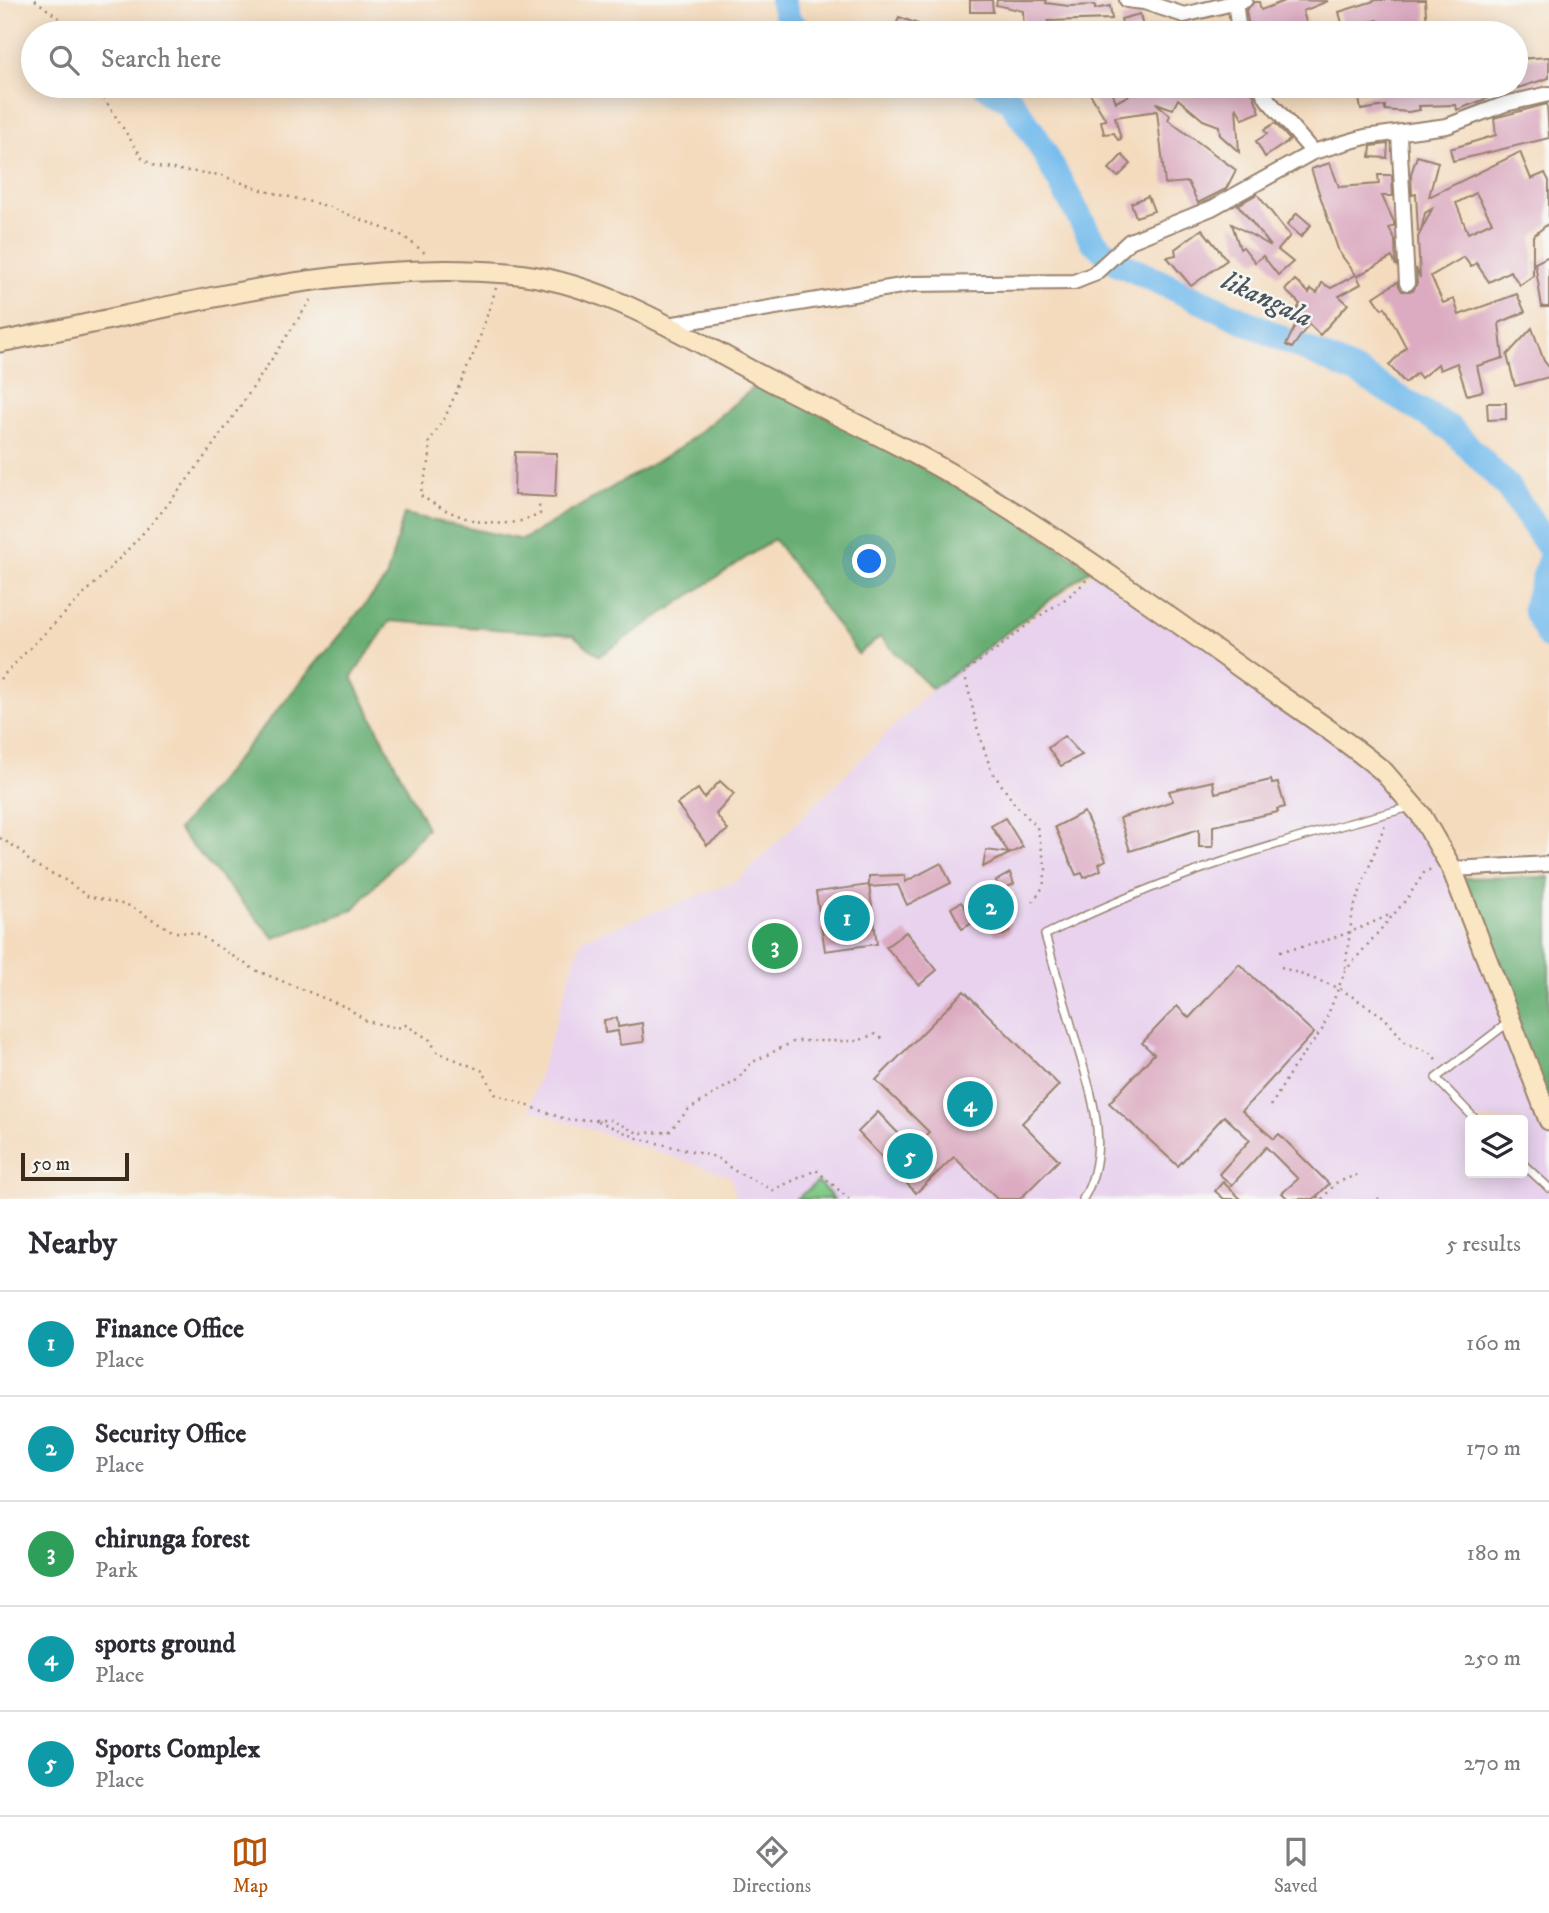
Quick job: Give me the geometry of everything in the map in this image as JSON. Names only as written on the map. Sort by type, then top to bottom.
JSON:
[{"type":"street","points":[[1127,0],[1143,2],[1184,15],[1238,1],[1238,21]]},
{"type":"street","points":[[668,325],[913,284],[1074,282],[1086,279],[1130,241],[1212,208],[1313,152],[1365,137],[1447,126],[1505,104],[1549,94]]},
{"type":"street","points":[[1267,98],[1313,152]]},
{"type":"street","points":[[1399,134],[1407,283]]},
{"type":"street","points":[[0,342],[136,316],[270,285],[326,277],[439,270],[516,274],[583,289],[668,325],[965,482],[1101,568],[1375,765],[1399,786],[1415,806],[1450,867],[1549,1120]]},
{"type":"street","points":[[1450,867],[1549,864]]},
{"type":"lane","points":[[1083,1199],[1094,1173],[1098,1153],[1096,1112],[1045,935],[1173,877],[1415,806]]},
{"type":"lane","points":[[1471,1115],[1436,1078],[1510,1021]]},
{"type":"lane","points":[[1528,1169],[1549,1188]]},
{"type":"path","points":[[35,0],[62,21]]},
{"type":"path","points":[[104,98],[143,159],[156,167],[220,174],[354,215],[403,236],[429,256],[439,270]]},
{"type":"path","points":[[516,274],[496,289],[474,355],[446,415],[429,442],[430,460],[420,495],[466,519],[501,525],[524,522],[540,514],[539,505]]},
{"type":"path","points":[[0,679],[99,581],[159,514],[218,441],[326,277]]},
{"type":"path","points":[[1033,902],[1043,887],[1046,869],[1037,827],[1014,803],[991,769],[976,727],[964,671],[1077,592],[1101,568]]},
{"type":"path","points":[[1270,1106],[1291,1071],[1322,1030],[1339,988],[1345,971],[1349,934],[1360,887],[1388,813]]},
{"type":"path","points":[[0,838],[20,850],[31,863],[65,880],[87,896],[130,906],[174,932],[197,933],[255,970],[348,1008],[366,1021],[397,1028],[406,1025],[430,1040],[437,1052],[483,1071],[495,1094],[568,1120],[611,1120],[638,1133],[669,1132],[688,1110],[737,1080],[751,1063],[795,1041],[858,1041],[874,1034],[884,1039]]},
{"type":"path","points":[[1345,971],[1406,900],[1426,870],[1450,867]]},
{"type":"path","points":[[1280,951],[1311,947],[1349,934],[1392,914]]},
{"type":"path","points":[[1281,967],[1339,988],[1384,1017],[1406,1042],[1431,1053],[1445,1069]]},
{"type":"path","points":[[595,1119],[617,1132],[716,1157],[733,1170],[773,1190],[816,1170],[849,1199]]},
{"type":"path","points":[[1319,1198],[1336,1183],[1361,1173]]},
{"type":"shaded area","points":[[1095,572],[1374,760],[1414,807],[1549,1110],[1549,1199],[737,1199],[730,1176],[529,1109],[581,940],[739,880],[932,689]]},
{"type":"green space","points":[[761,382],[973,489],[1091,569],[932,689],[880,637],[858,654],[774,539],[599,656],[573,635],[390,621],[352,677],[427,828],[353,910],[274,938],[178,830],[386,579],[404,514],[522,540],[681,447]]},
{"type":"green space","points":[[1549,877],[1549,1112],[1454,878]]},
{"type":"green space","points":[[818,1182],[834,1199],[796,1199]]},
{"type":"building","points":[[970,0],[992,0],[993,12],[970,12]]},
{"type":"building","points":[[997,0],[1046,0],[1046,3],[1069,6],[1095,5],[1095,9],[1110,6],[1112,19],[1023,21],[1023,11],[996,5]]},
{"type":"building","points":[[1287,0],[1328,1],[1303,11],[1306,21],[1248,21],[1246,10],[1254,2],[1259,2],[1261,10]]},
{"type":"building","points":[[1377,0],[1425,0],[1427,21],[1341,21],[1339,12]]},
{"type":"building","points":[[1140,14],[1142,21],[1121,21]]},
{"type":"building","points":[[1549,57],[1549,78],[1528,85],[1528,58]]},
{"type":"building","points":[[1093,98],[1114,98],[1116,102],[1124,98],[1255,98],[1260,112],[1243,119],[1236,107],[1239,152],[1220,135],[1219,126],[1203,120],[1178,99],[1173,109],[1156,103],[1170,115],[1168,120],[1236,170],[1226,189],[1198,203],[1188,182],[1165,184],[1157,111],[1115,117],[1121,139],[1118,140],[1114,133],[1104,134],[1101,121],[1106,120]]},
{"type":"building","points":[[1359,98],[1488,98],[1457,110],[1456,105],[1419,106],[1420,110],[1408,112],[1385,110],[1385,106],[1361,110]]},
{"type":"building","points":[[1547,104],[1549,138],[1453,161],[1450,149],[1496,135],[1494,118]]},
{"type":"building","points":[[1275,123],[1290,140],[1265,157],[1256,141],[1267,134],[1264,130]]},
{"type":"building","points":[[1388,144],[1387,158],[1370,157],[1371,146]]},
{"type":"building","points":[[1520,152],[1531,179],[1545,173],[1549,181],[1549,223],[1533,236],[1533,276],[1520,285],[1510,271],[1489,282],[1476,263],[1471,267],[1464,257],[1431,276],[1443,303],[1454,299],[1459,315],[1517,294],[1525,312],[1499,323],[1503,358],[1477,366],[1483,391],[1467,395],[1457,363],[1440,370],[1438,364],[1421,378],[1417,373],[1405,383],[1389,365],[1406,347],[1385,307],[1382,309],[1374,297],[1397,282],[1402,291],[1413,291],[1417,283],[1416,268],[1420,278],[1418,237],[1421,231],[1418,231],[1416,194],[1412,195],[1411,174],[1417,156],[1438,162],[1429,197]],"holes":[[[1476,193],[1492,222],[1468,233],[1456,203]],[[1432,209],[1421,231],[1425,213]]]},
{"type":"building","points":[[1122,155],[1131,164],[1118,177],[1109,169]]},
{"type":"building","points":[[1330,163],[1339,187],[1379,184],[1378,175],[1392,175],[1393,196],[1382,196],[1394,222],[1394,226],[1389,228],[1395,240],[1396,266],[1392,257],[1357,276],[1361,284],[1339,296],[1348,304],[1339,314],[1320,335],[1309,324],[1292,348],[1286,345],[1297,322],[1293,317],[1300,304],[1285,290],[1295,280],[1309,293],[1311,289],[1317,293],[1322,283],[1331,288],[1356,275],[1339,252],[1311,169]]},
{"type":"building","points":[[1257,194],[1290,236],[1278,250],[1293,262],[1278,275],[1263,256],[1255,262],[1243,247],[1240,249],[1232,224],[1271,246],[1238,205]]},
{"type":"building","points":[[1148,196],[1154,211],[1136,217],[1131,203]]},
{"type":"building","points":[[1297,213],[1311,225],[1301,237],[1287,225]]},
{"type":"building","points":[[1202,229],[1227,260],[1191,286],[1167,257],[1176,255],[1175,249]]},
{"type":"building","points":[[1549,256],[1549,307],[1542,307],[1535,263]]},
{"type":"building","points":[[1532,328],[1544,361],[1549,367],[1549,377],[1515,386],[1507,355]]},
{"type":"building","points":[[1487,403],[1506,403],[1506,419],[1488,420]]},
{"type":"building","points":[[515,452],[557,453],[555,497],[514,495]]},
{"type":"building","points":[[1064,736],[1082,755],[1061,766],[1048,748]]},
{"type":"building","points":[[1271,780],[1272,784],[1278,783],[1285,807],[1277,809],[1278,812],[1213,826],[1213,847],[1199,847],[1199,829],[1130,851],[1120,818],[1173,801],[1169,791],[1213,781],[1215,793]]},
{"type":"building","points":[[720,781],[734,794],[716,814],[728,830],[707,845],[677,804],[698,789],[704,798]]},
{"type":"building","points":[[1084,812],[1106,860],[1099,864],[1101,870],[1084,878],[1082,873],[1076,875],[1055,827]]},
{"type":"building","points":[[1005,818],[1023,847],[983,867],[986,850],[1009,853],[991,826]]},
{"type":"building","points":[[941,863],[951,883],[907,905],[898,885],[869,887],[869,876],[905,875],[905,882]]},
{"type":"building","points":[[1010,873],[1014,884],[1001,890],[996,881]]},
{"type":"building","points":[[869,885],[877,944],[825,951],[816,892]]},
{"type":"building","points":[[998,899],[1010,925],[1009,932],[1004,935],[996,935],[980,908]]},
{"type":"building","points":[[961,902],[974,922],[962,929],[951,908]]},
{"type":"building","points":[[906,932],[937,970],[919,985],[886,947]]},
{"type":"building","points":[[1239,964],[1314,1033],[1242,1111],[1274,1139],[1279,1134],[1329,1184],[1314,1199],[1288,1199],[1282,1193],[1298,1179],[1266,1147],[1232,1185],[1219,1174],[1250,1140],[1224,1116],[1178,1166],[1109,1103],[1154,1054],[1142,1043],[1177,1006],[1189,1018]]},
{"type":"building","points":[[964,991],[1059,1085],[1022,1123],[1059,1160],[1020,1199],[997,1199],[954,1157],[916,1193],[858,1132],[878,1112],[912,1148],[929,1132],[876,1080]]},
{"type":"building","points":[[617,1018],[618,1027],[642,1023],[644,1042],[620,1045],[618,1031],[605,1033],[604,1020]]},
{"type":"building","points":[[1223,1182],[1241,1199],[1224,1199],[1215,1191]]},
{"type":"waterway","name":"likangala","points":[[782,0],[788,21]]},
{"type":"waterway","name":"likangala","points":[[1007,98],[1035,136],[1092,240],[1116,262],[1362,375],[1451,429],[1507,486],[1549,547]]},
{"type":"waterway","name":"likangala","points":[[1549,563],[1535,608],[1549,637]]},
{"type":"place","name":"Security Office","points":[[991,907]]},
{"type":"place","name":"Finance Office","points":[[847,918]]},
{"type":"place","name":"chirunga forest","points":[[775,946]]},
{"type":"place","name":"sports ground","points":[[970,1104]]},
{"type":"place","name":"Sports Complex","points":[[910,1156]]}]
